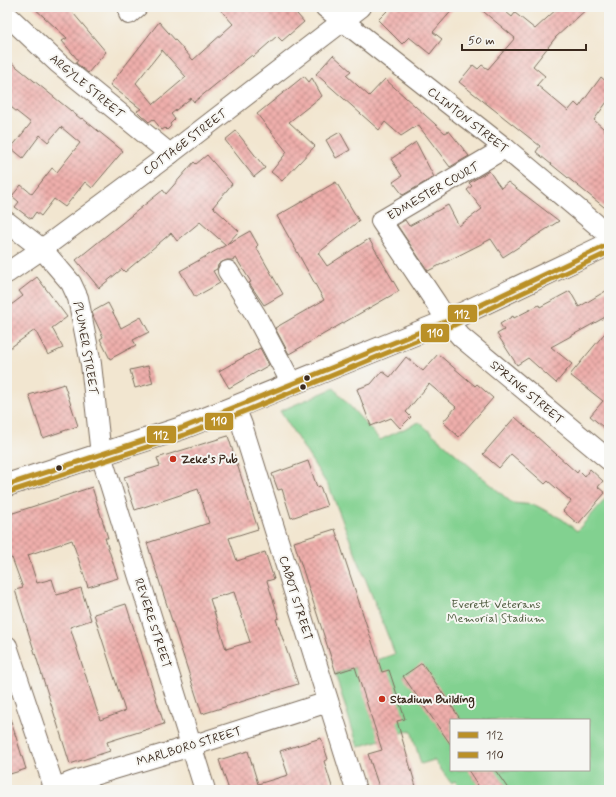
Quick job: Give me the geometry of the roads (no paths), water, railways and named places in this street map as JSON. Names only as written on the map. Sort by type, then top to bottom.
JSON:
[{"type":"main road","points":[[7,485],[182,428],[235,407],[447,321],[609,244]]},
{"type":"street","name":"CLINTON STREET","points":[[325,7],[342,22],[505,148],[609,236]]},
{"type":"street","name":"COTTAGE STREET","points":[[7,273],[42,249],[170,154],[361,7]]},
{"type":"street","name":"ARGYLE STREET","points":[[7,15],[58,62],[170,154]]},
{"type":"street","name":"EDMESTER COURT","points":[[447,321],[381,221],[505,148]]},
{"type":"street","name":"PLUMER STREET","points":[[7,222],[42,249],[71,284],[78,298],[91,364],[101,455]]},
{"type":"street","points":[[228,271],[255,314],[292,384]]},
{"type":"street","name":"SPRING STREET","points":[[447,321],[461,336],[609,460]]},
{"type":"street","name":"CABOT STREET","points":[[235,407],[242,425],[356,790]]},
{"type":"street","name":"REVERE STREET","points":[[101,455],[205,790]]},
{"type":"street","points":[[7,646],[53,790]]},
{"type":"street","name":"MARLBORO STREET","points":[[53,790],[74,781],[191,746],[328,702]]},
{"type":"place","name":"Zeke's Pub","points":[[173,459]]},
{"type":"place","name":"Stadium Building","points":[[382,699]]},
{"type":"park label","name":"Everett Veterans Memorial Stadium","points":[[496,611]]}]
